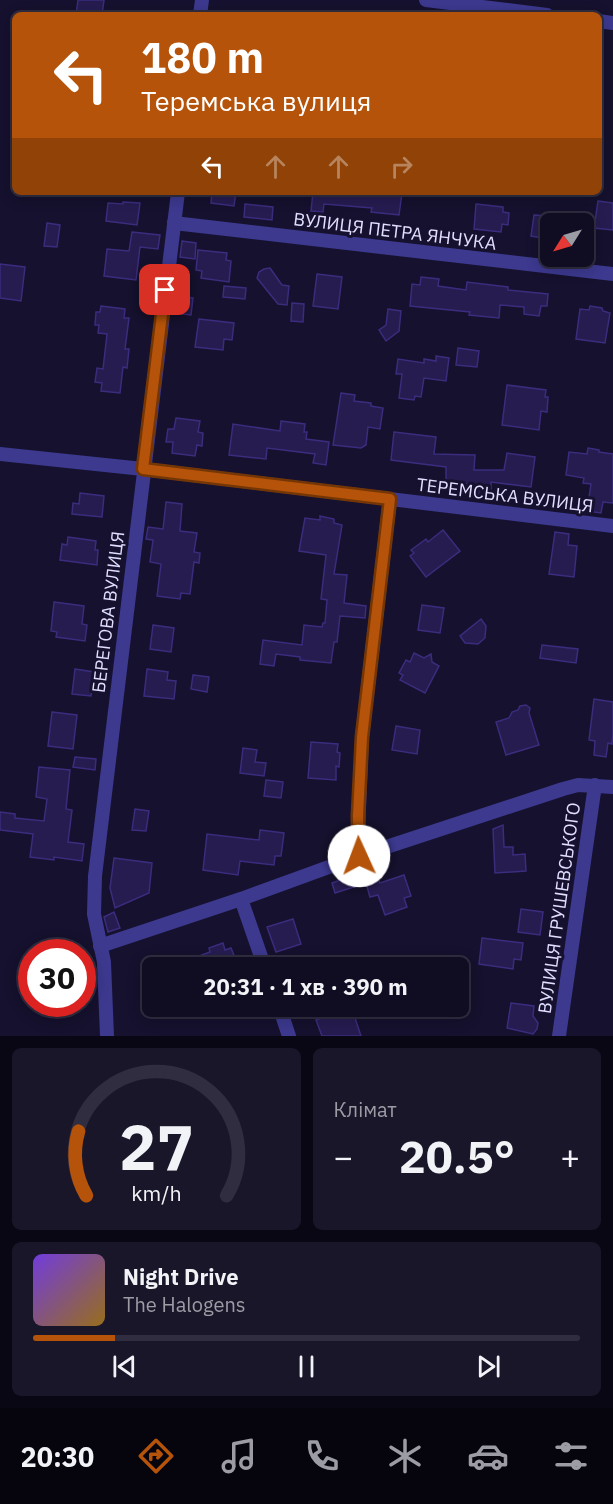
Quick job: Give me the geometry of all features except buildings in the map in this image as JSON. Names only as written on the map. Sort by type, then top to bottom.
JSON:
[{"type":"street","points":[[426,0],[523,12]]},
{"type":"street","name":"БЕРЕГОВА ВУЛИЦЯ","points":[[106,1036],[104,962],[94,914],[94,876],[178,195]]},
{"type":"street","name":"ВУЛИЦЯ ПЕТРА ЯНЧУКА","points":[[174,223],[613,274]]},
{"type":"street","name":"ТЕРЕМСЬКА ВУЛИЦЯ","points":[[0,454],[613,526]]},
{"type":"street","points":[[359,856],[358,811],[362,737],[390,499]]},
{"type":"street","points":[[100,946],[241,899],[359,856],[563,789],[578,785],[613,787]]},
{"type":"street","name":"ВУЛИЦЯ ГРУШЕВСЬКОГО","points":[[559,1036],[595,785]]},
{"type":"street","points":[[241,899],[261,957]]},
{"type":"street","points":[[283,1017],[289,1036]]},
{"type":"route","points":[[165,290],[143,469],[390,499],[362,737],[358,816],[359,856]]}]
